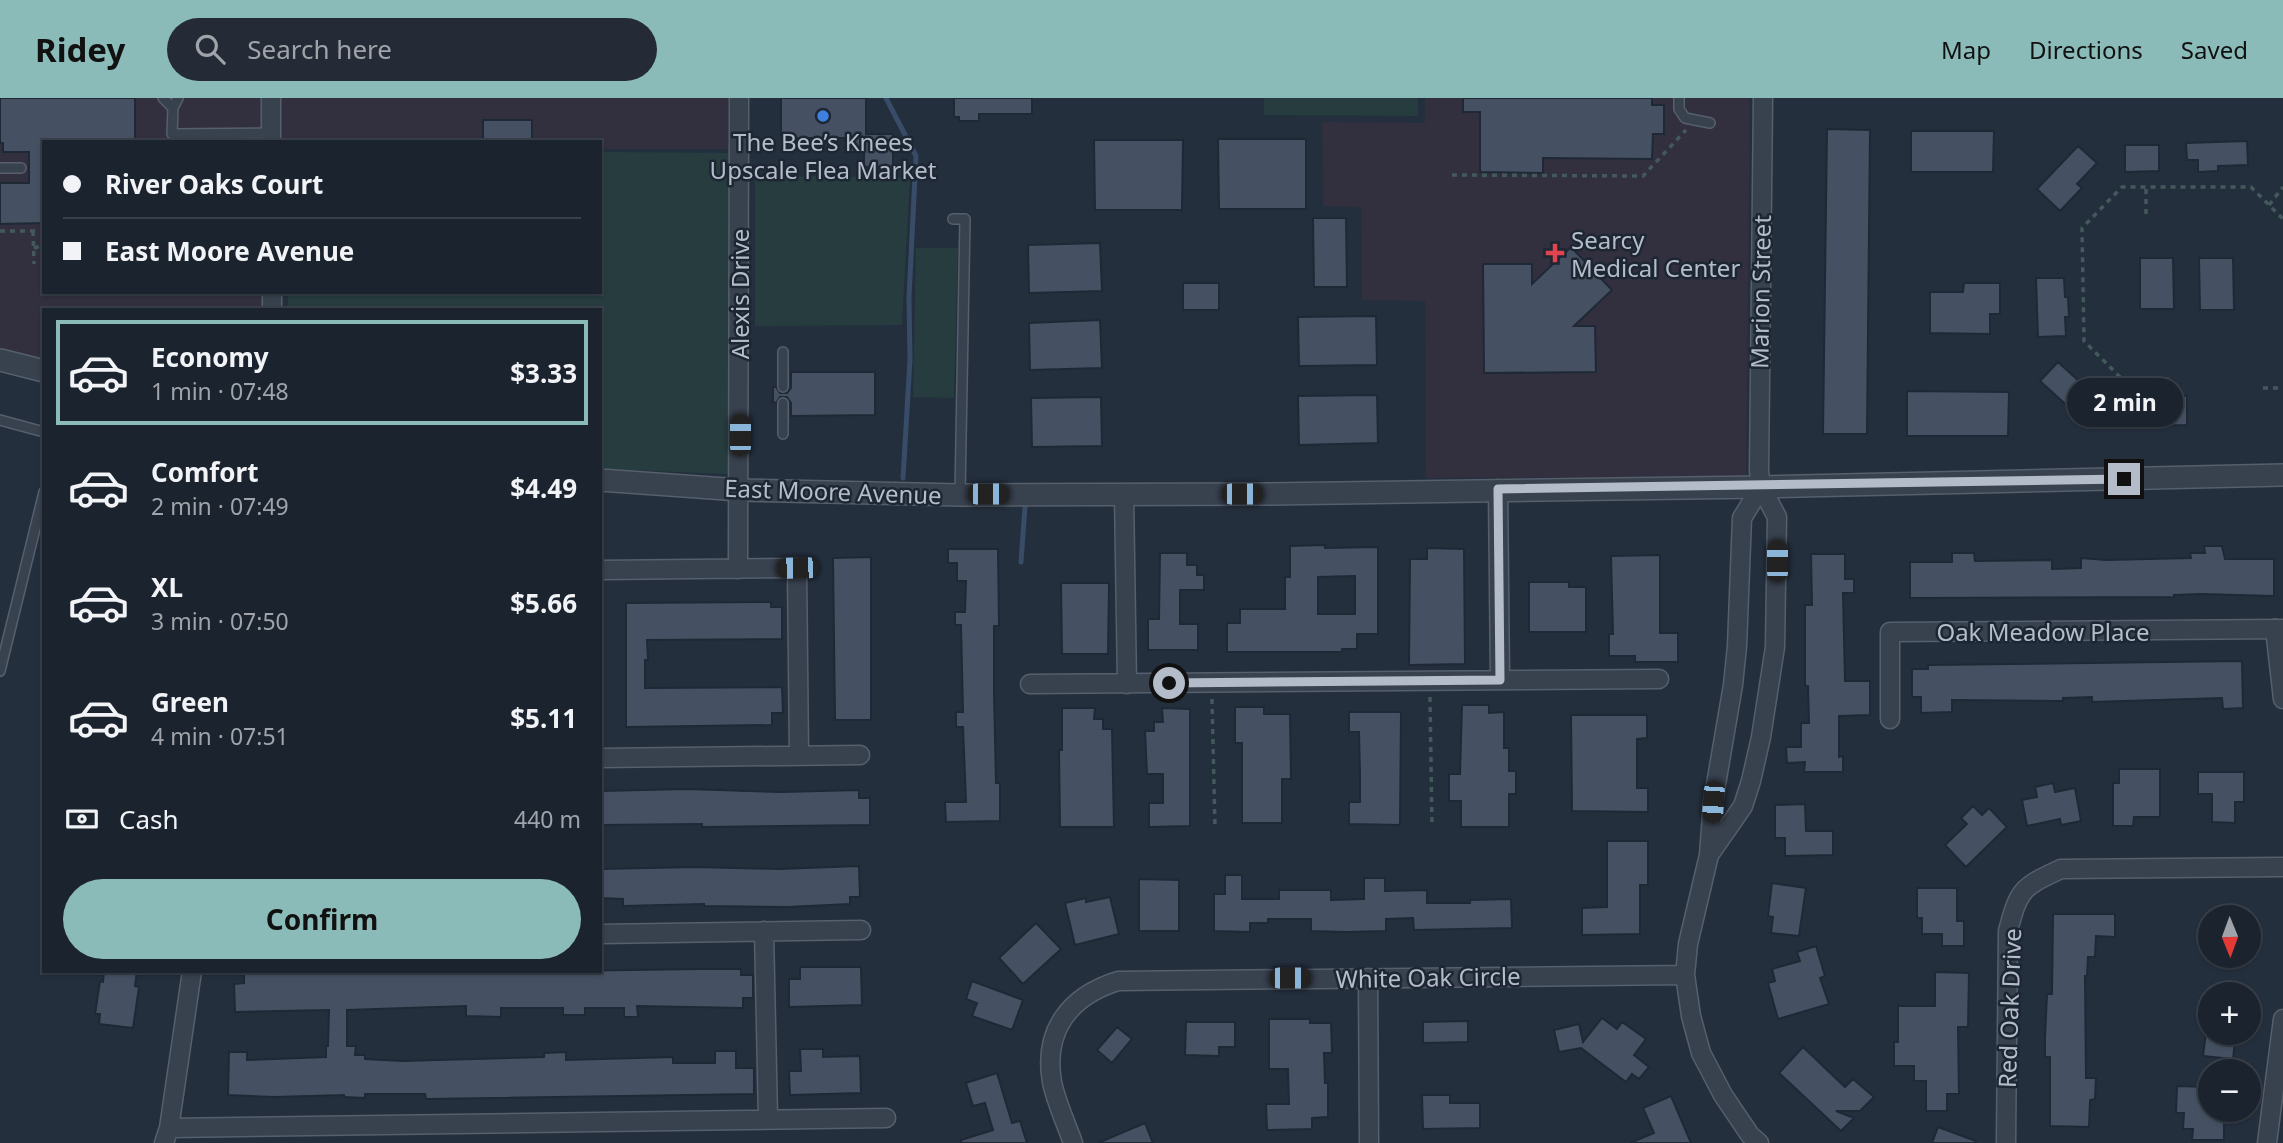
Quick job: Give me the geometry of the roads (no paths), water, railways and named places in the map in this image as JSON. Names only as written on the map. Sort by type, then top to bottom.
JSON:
[{"type":"street","points":[[271,98],[271,137]]},
{"type":"street","name":"Alexis Drive","points":[[738,569],[739,98]]},
{"type":"street","name":"Marion Street","points":[[1761,487],[1763,98]]},
{"type":"street","points":[[0,360],[42,371]]},
{"type":"street","name":"East Moore Avenue","points":[[602,480],[740,490],[960,495],[1761,487],[2283,475]]},
{"type":"street","points":[[1709,855],[1743,806],[1751,781],[1775,647],[1777,517],[1761,487]]},
{"type":"street","points":[[1752,1140],[1723,1096],[1701,1053],[1691,1016],[1685,975],[1688,944],[1709,855],[1713,802],[1737,646],[1742,518],[1761,487]]},
{"type":"street","points":[[1498,489],[1500,680]]},
{"type":"street","points":[[1124,494],[1127,684]]},
{"type":"street","points":[[602,570],[797,568],[799,756]]},
{"type":"street","points":[[2279,629],[2283,699]]},
{"type":"street","name":"Oak Meadow Place","points":[[1890,719],[1891,632],[2279,629]]},
{"type":"street","points":[[1030,684],[1659,679]]},
{"type":"street","points":[[602,758],[860,755]]},
{"type":"street","name":"Red Oak Drive","points":[[2006,1143],[2008,931],[2015,901],[2031,883],[2061,869],[2283,867]]},
{"type":"street","points":[[602,934],[861,930]]},
{"type":"street","points":[[764,931],[768,1119]]},
{"type":"street","points":[[192,973],[167,1135],[886,1118]]},
{"type":"street","name":"White Oak Circle","points":[[1073,1143],[1053,1085],[1051,1067],[1055,1034],[1060,1021],[1072,1005],[1085,994],[1111,983],[1135,979],[1685,975]]},
{"type":"street","points":[[1368,978],[1369,1143]]},
{"type":"street","points":[[2267,1143],[2283,1019]]},
{"type":"lane","points":[[163,98],[173,108]]},
{"type":"lane","points":[[178,98],[173,108],[172,134],[271,137]]},
{"type":"lane","points":[[1679,98],[1679,109],[1685,118],[1710,123]]},
{"type":"lane","points":[[0,168],[21,168]]},
{"type":"lane","points":[[953,219],[965,219],[960,495]]},
{"type":"lane","points":[[783,352],[783,387]]},
{"type":"lane","points":[[783,403],[783,434]]},
{"type":"lane","points":[[0,420],[42,431]]},
{"type":"lane","points":[[0,671],[42,500]]},
{"type":"waterway","points":[[886,98],[916,156],[909,297],[910,360],[903,478]]},
{"type":"waterway","points":[[1021,562],[1025,507]]},
{"type":"place","name":"The Bee’s Knees Upscale Flea Market","points":[[823,116]]},
{"type":"place","name":"Searcy Medical Center","points":[[1555,253]]}]
